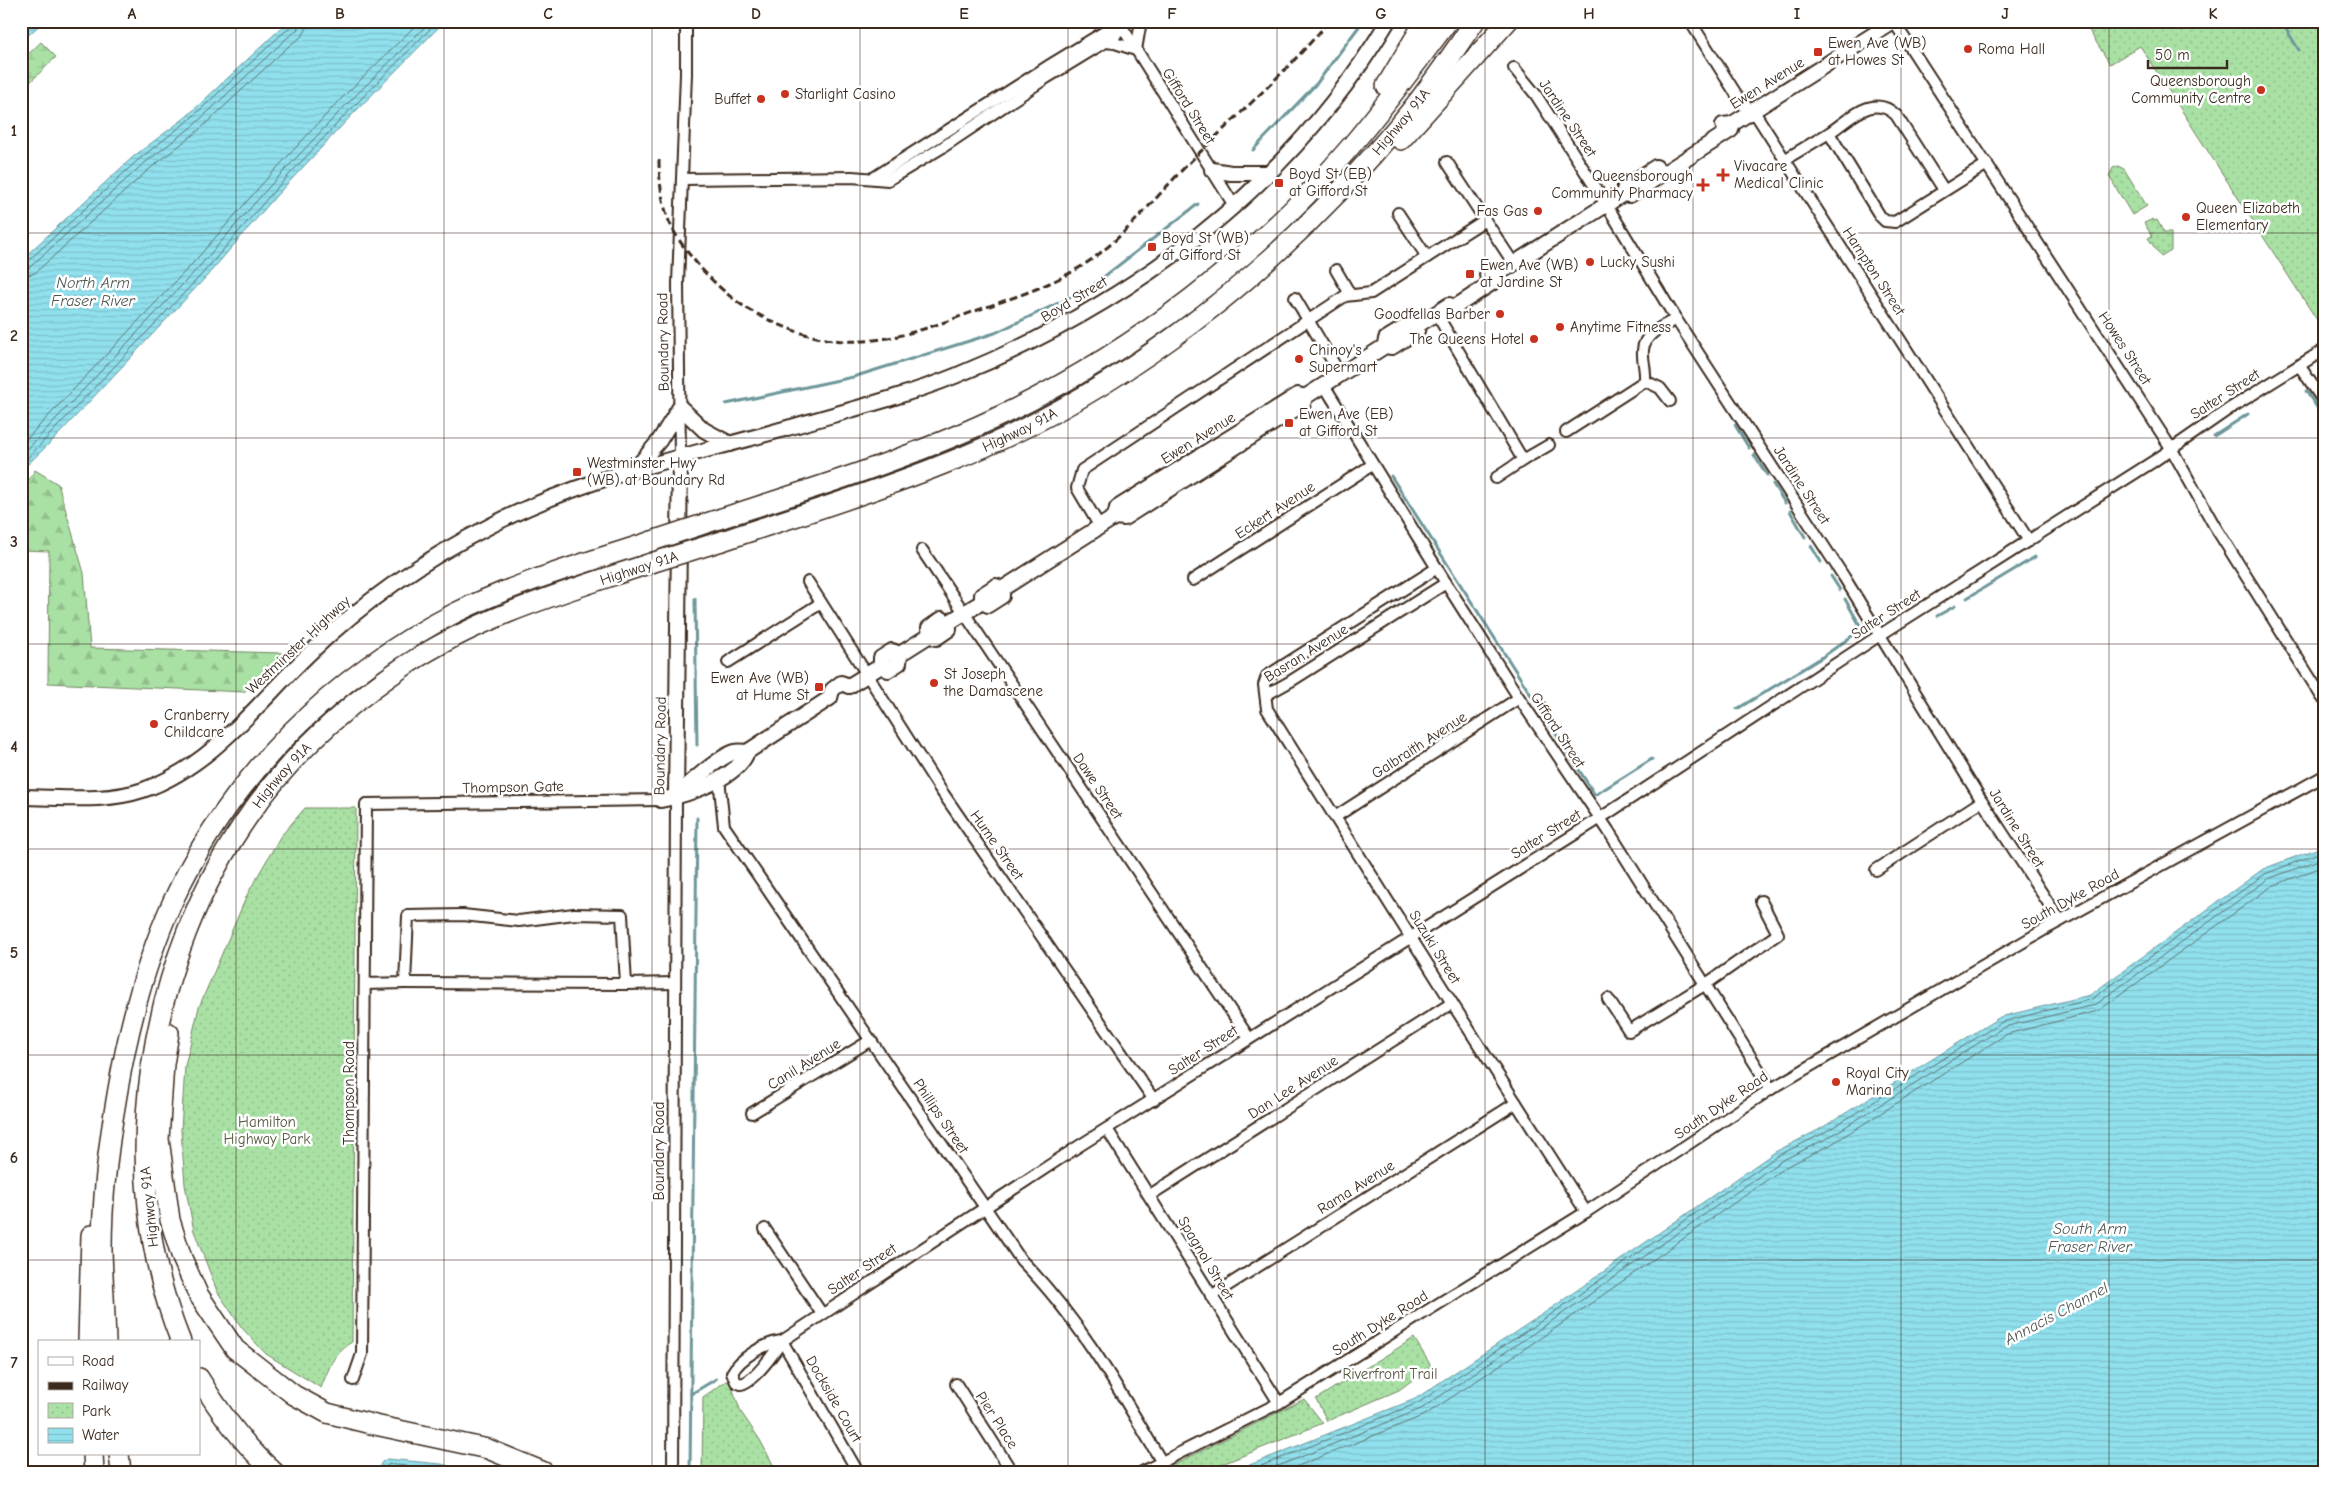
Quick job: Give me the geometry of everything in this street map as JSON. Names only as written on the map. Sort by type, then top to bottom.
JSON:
[{"type":"highway","points":[[1350,147],[1368,112],[1425,21]]},
{"type":"highway","name":"Highway 91A","points":[[106,1340],[102,1248],[111,1126],[124,1051],[144,973],[161,926],[187,871],[217,822],[240,789],[268,756],[315,708],[371,664],[415,635],[455,613],[538,579],[944,441],[1007,413],[1078,375],[1146,330],[1230,266],[1286,214],[1350,147],[1448,21]]},
{"type":"highway","name":"Highway 91A","points":[[180,1340],[168,1311],[154,1255],[144,1172],[149,1069],[179,948],[207,886],[251,812],[278,778],[315,739],[342,714],[408,664],[436,648],[506,614],[946,464],[1025,428],[1117,376],[1194,322],[1280,250],[1323,208],[1403,120],[1475,21]]},
{"type":"highway","points":[[1323,208],[1376,166],[1508,21]]},
{"type":"highway","points":[[278,778],[219,889],[192,948],[172,1015],[164,1064],[159,1140],[170,1220],[182,1258],[198,1294],[235,1349],[294,1395],[327,1413],[488,1449],[544,1472]]},
{"type":"highway","points":[[88,1340],[88,1280],[99,1159],[111,1126]]},
{"type":"highway","points":[[200,1380],[219,1411],[256,1455],[274,1472]]},
{"type":"highway","points":[[93,1456],[94,1472]]},
{"type":"highway","points":[[119,1456],[121,1472]]},
{"type":"street","name":"Boundary Road","points":[[673,1472],[676,797],[680,457],[678,283],[686,21]]},
{"type":"street","points":[[1105,42],[1115,43],[1136,50],[1141,21]]},
{"type":"street","name":"Boyd Street","points":[[680,457],[904,394],[952,377],[1041,337],[1152,271],[1236,207],[1270,173],[1338,96],[1388,21]]},
{"type":"street","name":"Hampton Street","points":[[1690,21],[1743,105],[1753,110],[2029,541]]},
{"type":"street","name":"Ewen Avenue","points":[[676,797],[690,781],[735,752],[747,752],[830,698],[839,700],[848,694],[849,686],[881,666],[888,670],[899,663],[900,654],[930,635],[936,638],[949,630],[948,623],[982,602],[988,605],[1002,596],[1002,589],[1115,517],[1117,508],[1298,395],[1305,397],[1385,346],[1392,347],[1399,343],[1417,331],[1418,325],[1436,313],[1449,305],[1455,307],[1495,281],[1496,275],[1606,204],[1623,194],[1630,195],[1731,130],[1732,124],[1753,110],[1894,21]]},
{"type":"street","name":"Howes Street","points":[[1894,21],[2171,448],[2214,526],[2322,697]]},
{"type":"street","points":[[682,179],[875,177],[881,180],[888,180],[899,175],[1115,36],[1122,22]]},
{"type":"street","points":[[875,177],[1050,64],[1122,22]]},
{"type":"street","name":"Gifford Street","points":[[1122,22],[1136,50],[1236,207]]},
{"type":"street","name":"Jardine Street","points":[[1514,68],[1536,95],[1606,204],[1676,319],[1880,635],[1982,801],[2060,922]]},
{"type":"street","points":[[1784,160],[1865,109],[1875,105],[1888,108],[1896,115],[1944,190]]},
{"type":"street","points":[[1829,133],[1885,221],[1895,222],[1987,164]]},
{"type":"street","points":[[1447,162],[1514,264]]},
{"type":"street","points":[[1212,170],[1231,173],[1270,173]]},
{"type":"street","points":[[1398,212],[1427,257]]},
{"type":"street","points":[[1100,527],[1077,488],[1082,470],[1345,296],[1371,292],[1485,220]]},
{"type":"street","points":[[1336,270],[1350,294]]},
{"type":"street","points":[[1295,298],[1340,374]]},
{"type":"street","points":[[1436,313],[1522,460]]},
{"type":"street","points":[[1645,381],[1646,369],[1643,349],[1647,338],[1676,319]]},
{"type":"street","name":"Salter Street","points":[[782,1341],[771,1342],[736,1365],[732,1374],[736,1382],[741,1384],[750,1380],[773,1355],[782,1341],[985,1206],[1410,936],[1599,819],[1880,635],[2029,541],[2229,409],[2324,350]]},
{"type":"street","points":[[2300,365],[2324,402]]},
{"type":"street","points":[[1645,381],[1660,388],[1670,401]]},
{"type":"street","points":[[1566,432],[1645,381]]},
{"type":"street","name":"Gifford Street","points":[[1324,385],[1372,465],[1519,698],[1608,830],[1771,1089]]},
{"type":"street","points":[[636,468],[659,441],[680,407],[704,430],[730,444]]},
{"type":"street","points":[[1496,478],[1522,460],[1549,445]]},
{"type":"street","name":"Westminster Highway","points":[[21,797],[115,796],[144,790],[179,774],[215,748],[329,635],[422,564],[514,514],[636,468],[680,457]]},
{"type":"street","name":"Eckert Avenue","points":[[1193,580],[1372,465]]},
{"type":"street","name":"Dawe Street","points":[[922,550],[1249,1038]]},
{"type":"street","name":"Basran Avenue","points":[[1438,568],[1267,676],[1264,685],[1266,695],[1446,583]]},
{"type":"street","name":"Hume Street","points":[[808,582],[938,786],[1154,1100]]},
{"type":"street","points":[[728,662],[821,603]]},
{"type":"street","name":"Suzuki Street","points":[[1266,695],[1267,708],[1586,1212]]},
{"type":"street","name":"Galbraith Avenue","points":[[1335,817],[1519,698]]},
{"type":"street","points":[[677,750],[687,768],[702,774]]},
{"type":"street","name":"Ewen Avenue","points":[[661,800],[676,797],[719,778],[744,762],[747,752]]},
{"type":"street","name":"South Dyke Road","points":[[1142,1472],[1279,1403],[1586,1212],[1771,1089],[2060,922],[2324,776]]},
{"type":"street","name":"Phillips Street","points":[[719,778],[724,826],[1021,1260],[1061,1303],[1127,1404],[1161,1461]]},
{"type":"street","name":"Thompson Gate","points":[[366,804],[661,800]]},
{"type":"street","points":[[1876,870],[1982,801]]},
{"type":"street","name":"Thompson Road","points":[[353,1380],[362,1354],[366,804]]},
{"type":"street","points":[[1608,999],[1629,1031],[1706,984],[1778,934],[1761,902]]},
{"type":"street","points":[[405,983],[408,916],[463,915],[519,921],[574,914],[622,915],[626,984]]},
{"type":"street","points":[[365,984],[675,983]]},
{"type":"street","name":"Dan Lee Avenue","points":[[1150,1196],[1452,1003]]},
{"type":"street","name":"Canil Avenue","points":[[752,1113],[871,1040]]},
{"type":"street","name":"Rama Avenue","points":[[1211,1296],[1516,1103]]},
{"type":"street","name":"Spagnol Street","points":[[1107,1129],[1279,1403]]},
{"type":"street","points":[[765,1230],[822,1314]]},
{"type":"street","name":"Dockside Court","points":[[782,1341],[858,1472]]},
{"type":"street","name":"Pier Place","points":[[956,1384],[1012,1472]]},
{"type":"green space","points":[[2083,21],[2324,21],[2324,331],[2140,46],[2110,64]]},
{"type":"green space","points":[[41,42],[56,57],[21,91],[21,61]]},
{"type":"green space","points":[[2118,166],[2124,169],[2147,206],[2132,215],[2109,176],[2113,168]]},
{"type":"green space","points":[[2153,219],[2154,221],[2157,220],[2164,233],[2171,233],[2171,251],[2161,257],[2148,238],[2152,236],[2144,223]]},
{"type":"green space","points":[[35,470],[58,484],[84,573],[90,648],[283,653],[244,692],[48,683],[49,551],[21,550],[21,491]]},
{"type":"green space","name":"Hamilton Highway Park","points":[[305,808],[356,808],[352,1342],[337,1355],[329,1368],[321,1388],[266,1354],[242,1328],[217,1291],[194,1231],[185,1185],[181,1130],[185,1066],[199,1007],[248,893],[280,837]]},
{"type":"green space","name":"Riverfront Trail","points":[[1414,1338],[1431,1366],[1399,1390],[1327,1421],[1316,1399]]},
{"type":"green space","points":[[729,1379],[741,1412],[760,1440],[777,1472],[702,1472],[703,1397]]},
{"type":"green space","points":[[1304,1399],[1323,1423],[1203,1472],[1173,1472],[1172,1466]]},
{"type":"water","points":[[21,21],[44,21],[21,42]]},
{"type":"water","name":"North Arm Fraser River","points":[[292,21],[445,21],[351,116],[276,196],[207,276],[59,434],[21,471],[21,260],[134,156],[186,117],[280,29]]},
{"type":"water","name":"South Arm Fraser River","points":[[2324,846],[2324,1472],[1232,1472],[1415,1399],[1550,1309],[1775,1152],[1820,1129],[2000,1017],[2090,995],[2263,869]]},
{"type":"water","points":[[387,1459],[441,1464],[471,1472],[376,1472],[382,1462]]},
{"type":"waterway","points":[[1253,150],[1317,83],[1363,21]]},
{"type":"waterway","points":[[2281,21],[2299,50]]},
{"type":"waterway","points":[[726,404],[853,377],[995,333],[1088,289],[1198,204]]},
{"type":"waterway","points":[[2306,391],[2324,418]]},
{"type":"waterway","points":[[2214,436],[2248,414]]},
{"type":"waterway","points":[[1735,425],[1749,448]]},
{"type":"waterway","points":[[1754,455],[1767,475]]},
{"type":"waterway","points":[[1391,476],[1595,795],[1652,759]]},
{"type":"waterway","points":[[1773,484],[1785,503]]},
{"type":"waterway","points":[[1790,511],[1805,537]]},
{"type":"waterway","points":[[1811,546],[1821,562]]},
{"type":"waterway","points":[[1967,598],[2035,557]]},
{"type":"waterway","points":[[1831,576],[1840,590]]},
{"type":"waterway","points":[[695,599],[697,745]]},
{"type":"waterway","points":[[1737,709],[1821,658],[1862,629],[1845,599]]},
{"type":"waterway","points":[[1937,616],[1955,606]]},
{"type":"waterway","points":[[690,1472],[697,818]]},
{"type":"waterway","points":[[691,1394],[716,1379]]},
{"type":"railway","points":[[659,160],[663,199],[669,221],[675,233],[692,258],[726,293],[759,315],[783,326],[819,338],[844,341],[878,340],[946,322],[1038,288],[1068,274],[1095,257],[1132,224],[1189,163],[1296,58],[1329,21]]},
{"type":"place","name":"Roma Hall","points":[[1968,49]]},
{"type":"place","name":"Ewen Ave (WB) at Howes St","points":[[1818,52]]},
{"type":"place","name":"Queensborough Community Centre","points":[[2261,90]]},
{"type":"place","name":"Starlight Casino","points":[[785,94]]},
{"type":"place","name":"Buffet","points":[[761,99]]},
{"type":"place","name":"Vivacare Medical Clinic","points":[[1723,175]]},
{"type":"place","name":"Boyd St (EB) at Gifford St","points":[[1279,183]]},
{"type":"place","name":"Queensborough Community Pharmacy","points":[[1703,185]]},
{"type":"place","name":"Fas Gas","points":[[1538,211]]},
{"type":"place","name":"Queen Elizabeth Elementary","points":[[2186,217]]},
{"type":"place","name":"Boyd St (WB) at Gifford St","points":[[1152,247]]},
{"type":"place","name":"Lucky Sushi","points":[[1590,262]]},
{"type":"place","name":"Ewen Ave (WB) at Jardine St","points":[[1470,274]]},
{"type":"place","name":"Goodfellas Barber","points":[[1500,314]]},
{"type":"place","name":"Anytime Fitness","points":[[1560,327]]},
{"type":"place","name":"The Queens Hotel","points":[[1534,339]]},
{"type":"place","name":"Chinoy's Supermart","points":[[1299,359]]},
{"type":"place","name":"Ewen Ave (EB) at Gifford St","points":[[1289,423]]},
{"type":"place","name":"Westminster Hwy (WB) at Boundary Rd","points":[[577,472]]},
{"type":"place","name":"St Joseph the Damascene","points":[[934,683]]},
{"type":"place","name":"Ewen Ave (WB) at Hume St","points":[[819,687]]},
{"type":"place","name":"Cranberry Childcare","points":[[154,724]]},
{"type":"place","name":"Royal City Marina","points":[[1836,1082]]},
{"type":"water label","name":"Annacis Channel","points":[[2056,1313]]}]
